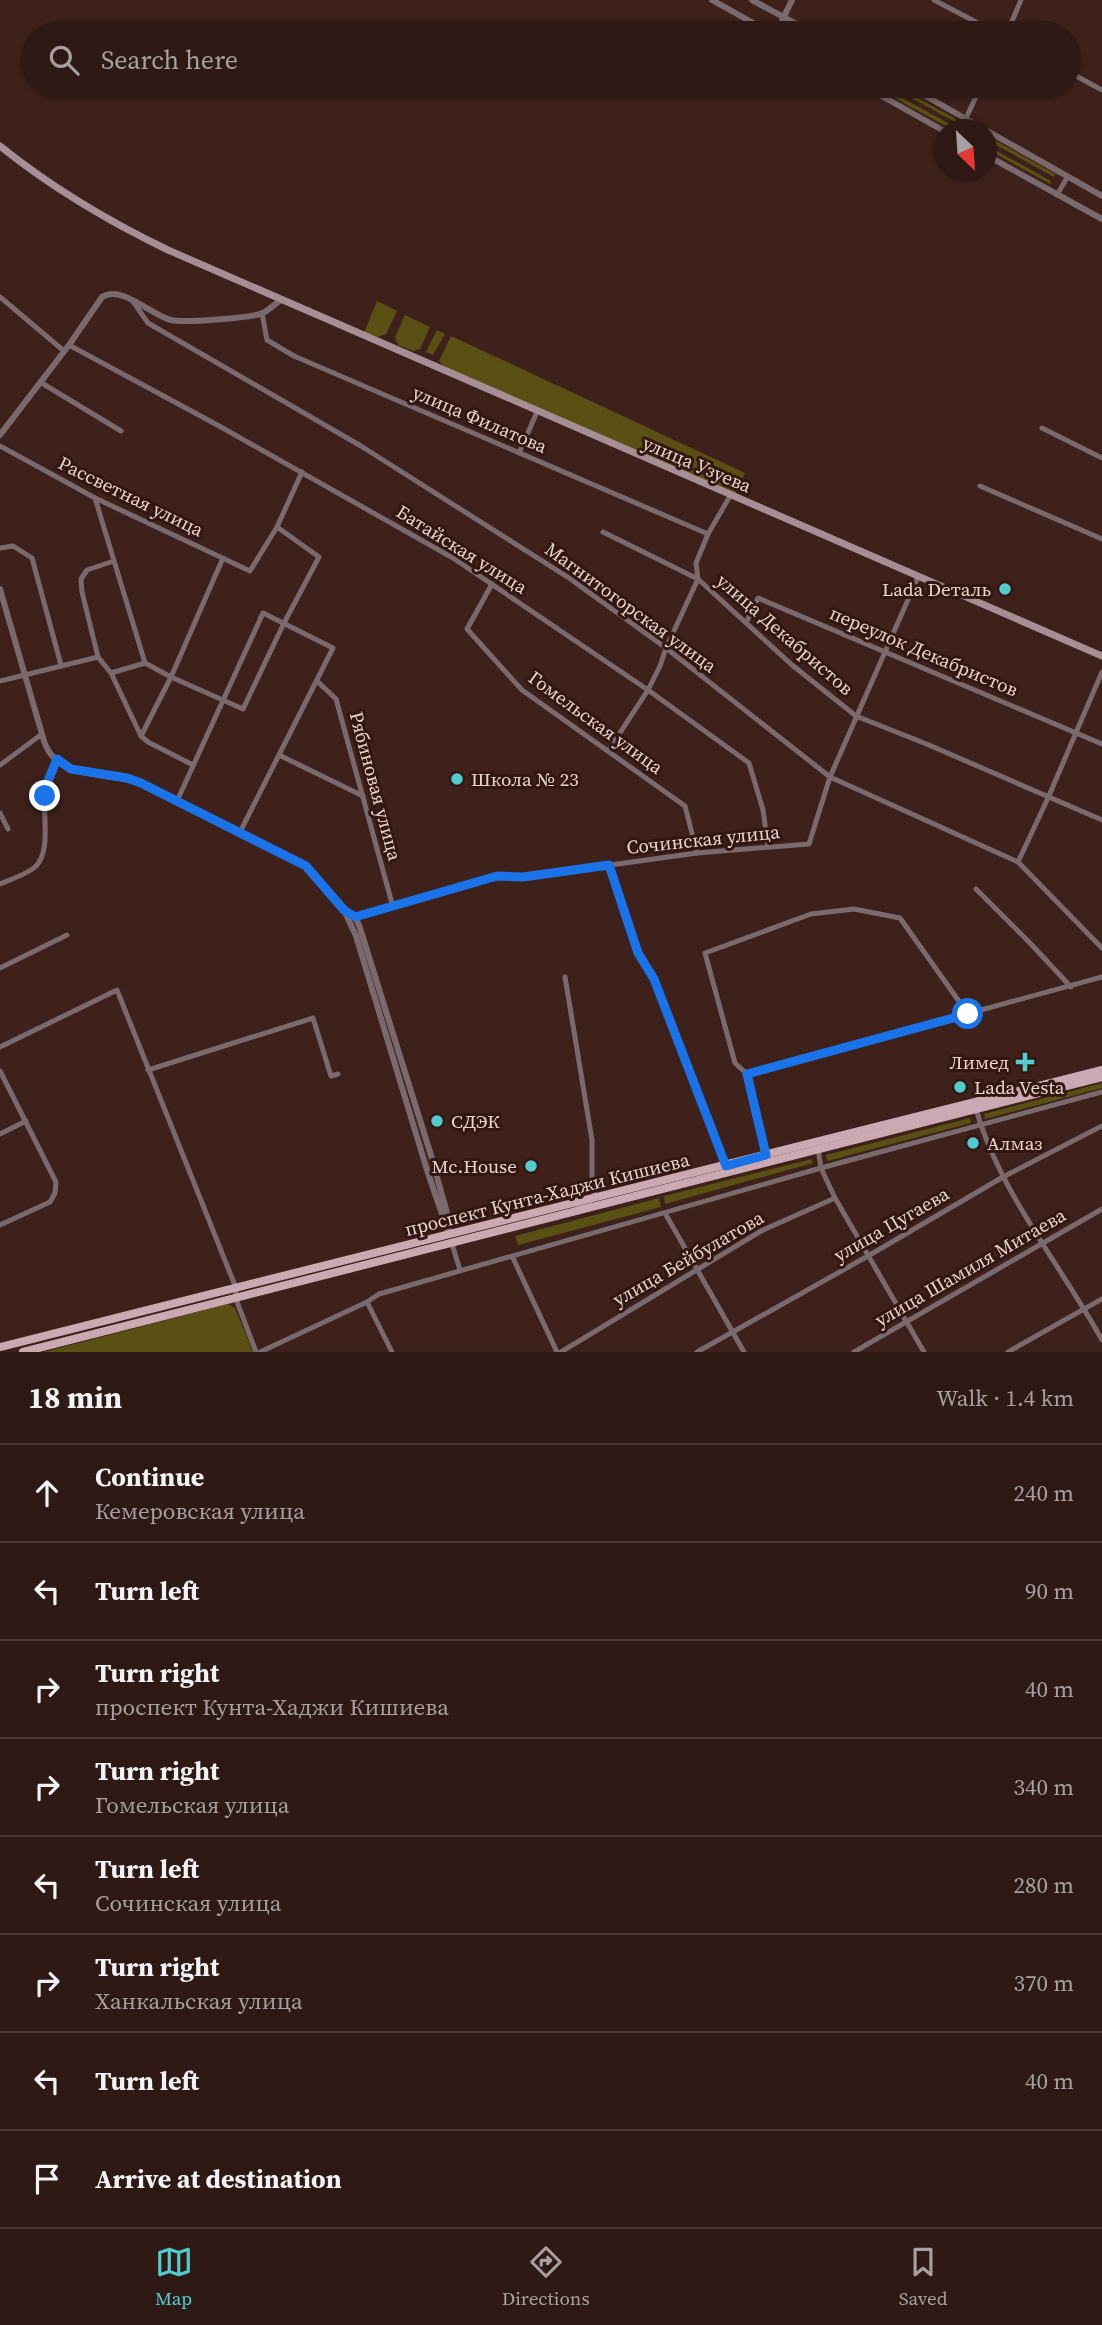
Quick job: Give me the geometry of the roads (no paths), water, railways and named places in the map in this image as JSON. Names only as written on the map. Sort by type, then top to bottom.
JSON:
[{"type":"main road","name":"улица Узуева","points":[[0,146],[60,191],[114,223],[281,300],[1102,656]]},
{"type":"main road","name":"проспект Кунта-Хаджи Кишиева","points":[[0,1348],[236,1287],[566,1215],[836,1138],[1102,1070]]},
{"type":"main road","name":"проспект Кунта-Хаджи Кишиева","points":[[23,1352],[236,1299],[595,1198],[726,1166],[817,1149],[1102,1077]]},
{"type":"street","points":[[712,0],[751,21]]},
{"type":"street","points":[[752,0],[791,21]]},
{"type":"street","points":[[781,21],[792,0]]},
{"type":"street","points":[[934,0],[974,21]]},
{"type":"street","points":[[1012,21],[1021,0]]},
{"type":"street","points":[[1081,79],[1102,90]]},
{"type":"street","points":[[885,98],[934,125]]},
{"type":"street","points":[[930,98],[1101,194]]},
{"type":"street","points":[[966,118],[975,98]]},
{"type":"street","points":[[997,161],[1102,219]]},
{"type":"street","points":[[1057,195],[1068,176]]},
{"type":"street","points":[[0,436],[102,297],[108,293],[132,300],[171,321],[262,313],[281,300]]},
{"type":"street","name":"Батайская улица","points":[[0,297],[66,348],[302,472],[453,558],[648,690],[748,764],[763,810],[768,846]]},
{"type":"street","name":"Магнитогорская улица","points":[[132,300],[148,323],[458,506],[569,578],[666,648],[830,778],[1018,862],[1102,948]]},
{"type":"street","name":"улица Филатова","points":[[262,313],[267,340],[294,356],[708,534]]},
{"type":"street","points":[[40,382],[121,431]]},
{"type":"street","points":[[519,453],[537,412]]},
{"type":"street","points":[[1042,428],[1102,458]]},
{"type":"street","name":"Рассветная улица","points":[[0,446],[95,498],[250,571],[277,527]]},
{"type":"street","points":[[95,498],[145,663],[243,709],[319,557],[277,527],[302,472]]},
{"type":"street","points":[[980,486],[1102,539]]},
{"type":"street","points":[[608,751],[648,690],[698,579],[696,563],[708,534],[730,496]]},
{"type":"street","name":"улица Декабристов","points":[[603,532],[698,579],[792,665],[856,716],[1102,820]]},
{"type":"street","points":[[0,548],[13,546],[32,558],[61,665]]},
{"type":"street","points":[[141,736],[223,558]]},
{"type":"street","points":[[114,561],[87,570],[81,579],[97,657],[111,673],[141,736],[193,765]]},
{"type":"street","points":[[830,778],[918,577]]},
{"type":"street","name":"Гомельская улица","points":[[492,584],[467,629],[523,690],[685,806],[697,853]]},
{"type":"street","points":[[0,589],[42,734],[48,750],[57,759],[71,769],[127,778],[141,783],[306,866],[344,910],[356,936],[460,1270]]},
{"type":"street","name":"переулок Декабристов","points":[[746,623],[758,598],[1102,744]]},
{"type":"street","points":[[177,801],[263,613],[284,623],[333,648],[240,832]]},
{"type":"street","points":[[0,681],[97,657]]},
{"type":"street","points":[[111,673],[145,663]]},
{"type":"street","points":[[1018,862],[1102,672]]},
{"type":"street","name":"Рябиновая улица","points":[[317,681],[336,699],[393,907]]},
{"type":"street","points":[[0,765],[42,734]]},
{"type":"street","points":[[279,755],[363,796]]},
{"type":"street","points":[[0,884],[35,867],[42,858],[45,843],[43,806],[46,786],[57,759]]},
{"type":"street","name":"Сочинская улица","points":[[355,917],[497,876],[523,877],[697,853],[809,844],[830,778]]},
{"type":"street","points":[[0,813],[8,829]]},
{"type":"street","points":[[609,865],[638,953],[654,979],[726,1166]]},
{"type":"street","points":[[976,889],[1071,987]]},
{"type":"street","points":[[767,1158],[747,1074],[735,1063],[705,953],[811,914],[854,909],[900,918],[968,1014]]},
{"type":"street","points":[[344,910],[355,917],[374,970],[449,1220],[451,1240]]},
{"type":"street","points":[[0,968],[67,935]]},
{"type":"street","points":[[565,977],[592,1140],[592,1182],[595,1198],[566,1215]]},
{"type":"street","points":[[747,1074],[1102,977]]},
{"type":"street","points":[[0,1046],[117,990],[236,1287],[236,1299],[258,1352],[379,1294],[821,1168],[1102,1092]]},
{"type":"street","points":[[148,1070],[313,1018],[331,1076],[338,1074]]},
{"type":"street","points":[[0,1071],[56,1182],[55,1193],[50,1202],[0,1225]]},
{"type":"street","points":[[991,1098],[976,1108],[1003,1177],[1102,1340]]},
{"type":"street","points":[[0,1134],[26,1121]]},
{"type":"street","name":"улица Цугаева","points":[[697,1352],[1003,1177],[1102,1126]]},
{"type":"street","points":[[836,1138],[817,1149],[821,1168],[835,1198],[925,1352]]},
{"type":"street","name":"улица Бейбулатова","points":[[559,1352],[761,1231],[835,1198]]},
{"type":"street","name":"улица Шамиля Митаева","points":[[854,1352],[1102,1209]]},
{"type":"street","points":[[664,1213],[744,1352]]},
{"type":"street","points":[[512,1256],[559,1352]]},
{"type":"street","points":[[1007,1352],[1102,1299]]},
{"type":"street","points":[[367,1302],[392,1352]]},
{"type":"place","name":"Lada Dеталь","points":[[1005,589]]},
{"type":"place","name":"Школа № 23","points":[[457,779]]},
{"type":"place","name":"Лимед","points":[[1025,1062]]},
{"type":"place","name":"Lada Vesta","points":[[960,1087]]},
{"type":"place","name":"СДЭК","points":[[437,1121]]},
{"type":"place","name":"Алмаз","points":[[973,1143]]},
{"type":"place","name":"Mc.House","points":[[531,1166]]}]
